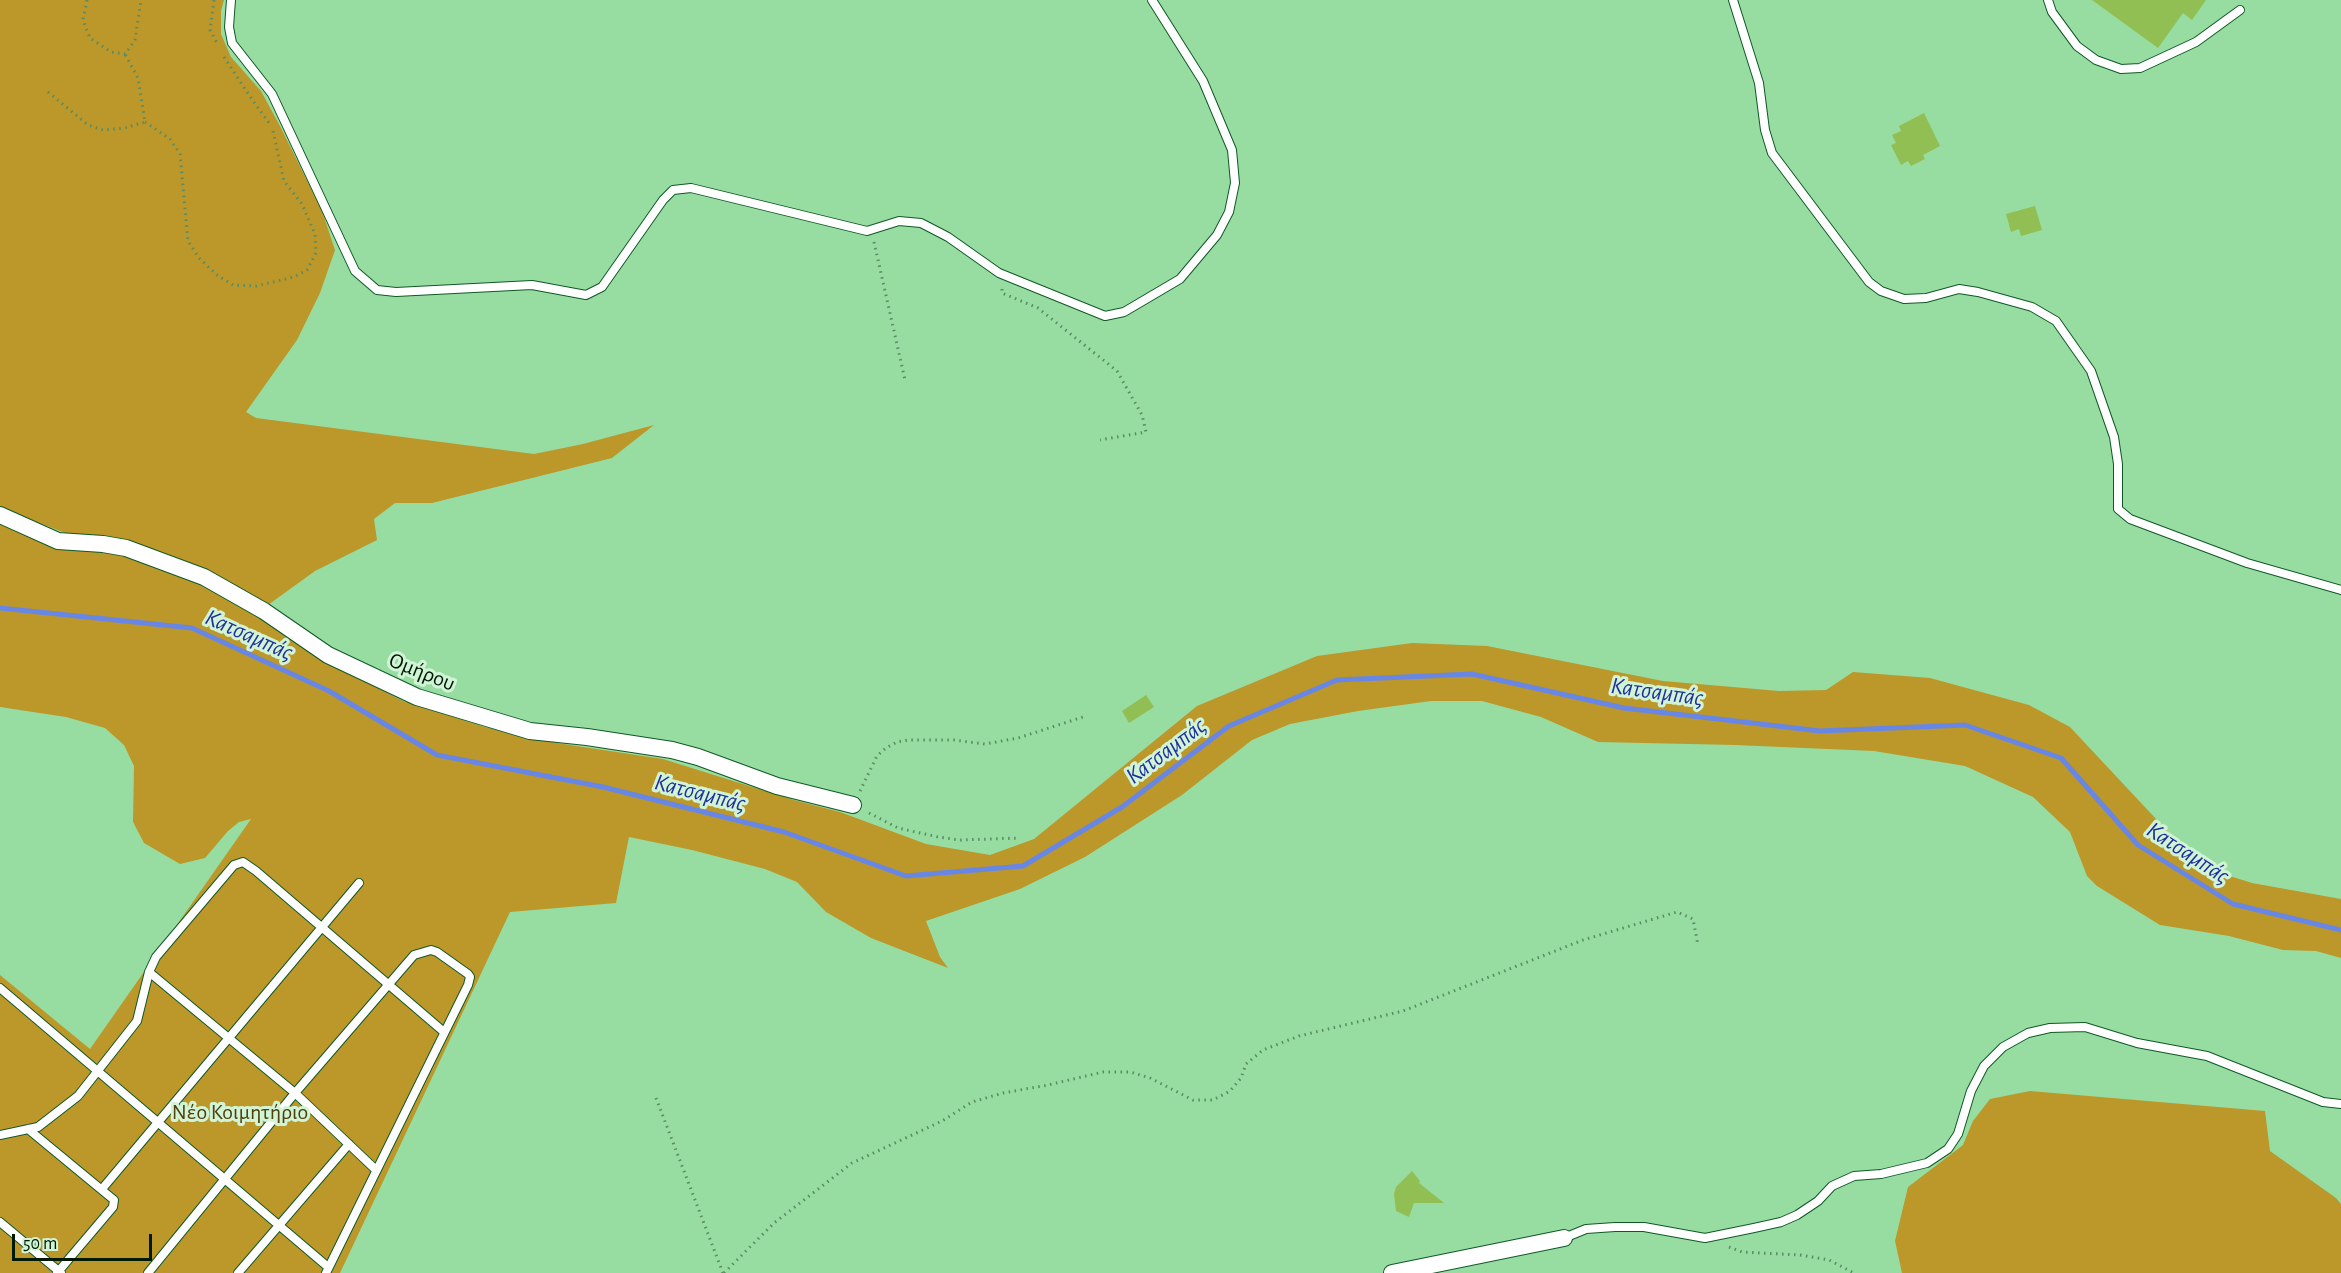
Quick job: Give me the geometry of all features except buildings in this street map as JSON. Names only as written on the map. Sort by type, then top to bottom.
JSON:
[{"type":"street","name":"Ομήρου","points":[[0,515],[58,541],[126,548],[204,577],[264,610],[328,655],[398,690],[426,701],[530,732],[587,737],[672,750],[698,757],[777,786],[853,805]]},
{"type":"street","points":[[1392,1273],[1564,1238]]},
{"type":"lane","points":[[231,0],[229,27],[232,43],[272,94],[355,271],[377,290],[396,292],[532,285],[586,295],[602,287],[663,200],[673,190],[691,188],[867,231],[899,221],[921,223],[948,237],[999,273],[1105,316],[1124,312],[1180,279],[1217,235],[1229,212],[1235,183],[1232,150],[1203,81],[1152,0]]},
{"type":"lane","points":[[1733,0],[1760,83],[1765,130],[1772,153],[1869,282],[1881,291],[1904,299],[1926,298],[1959,289],[1978,292],[2032,307],[2056,321],[2091,371],[2114,437],[2118,464],[2118,509],[2130,519],[2247,562],[2341,590]]},
{"type":"lane","points":[[2048,0],[2052,12],[2077,46],[2096,60],[2121,69],[2140,68],[2196,42],[2240,10]]},
{"type":"lane","points":[[1,1136],[38,1127],[78,1096],[137,1021],[149,972],[156,957],[234,865],[243,862],[444,1032]]},
{"type":"lane","points":[[102,1189],[359,883]]},
{"type":"lane","points":[[0,988],[225,1180],[327,1270],[470,977],[431,950],[414,955],[296,1093],[225,1180],[148,1273]]},
{"type":"lane","points":[[149,972],[296,1093],[376,1170]]},
{"type":"lane","points":[[1564,1238],[1586,1229],[1644,1227],[1705,1238],[1781,1222],[1797,1215],[1818,1201],[1832,1186],[1854,1176],[1881,1174],[1927,1163],[1948,1149],[1958,1134],[1971,1091],[1984,1066],[2003,1047],[2028,1033],[2050,1028],[2085,1027],[2138,1043],[2207,1056],[2324,1102],[2341,1104]]},
{"type":"lane","points":[[0,1222],[59,1272],[113,1207],[114,1200],[28,1129]]},
{"type":"lane","points":[[238,1273],[349,1144]]},
{"type":"path","points":[[87,0],[83,20],[90,38],[111,52],[125,54]]},
{"type":"path","points":[[125,54],[135,40],[141,0]]},
{"type":"path","points":[[125,54],[138,78],[145,122],[170,139],[180,154],[188,241],[199,258],[211,270],[233,285],[256,286],[294,277],[307,270],[316,253],[315,234],[302,204],[284,181],[272,126],[226,61],[210,30],[214,0]]},
{"type":"path","points":[[48,92],[88,126],[103,130],[125,128],[145,122]]},
{"type":"path","points":[[871,230],[905,380]]},
{"type":"path","points":[[999,273],[1002,293],[1038,308],[1117,371],[1142,416],[1146,432],[1100,440]]},
{"type":"path","points":[[1020,838],[960,840],[924,834],[890,825],[853,805],[877,756],[897,742],[954,740],[985,744],[1018,738],[1083,717]]},
{"type":"path","points":[[656,1098],[724,1273],[774,1223],[852,1163],[942,1120],[972,1102],[1003,1093],[1103,1072],[1130,1072],[1150,1078],[1193,1100],[1213,1100],[1230,1091],[1241,1078],[1246,1064],[1263,1050],[1299,1036],[1403,1011],[1583,940],[1677,912],[1693,919],[1698,945]]},
{"type":"path","points":[[1705,1238],[1742,1252],[1800,1255],[1829,1260],[1854,1273]]},
{"type":"green space","points":[[0,0],[224,0],[221,11],[221,34],[231,57],[261,91],[280,126],[322,211],[335,250],[320,293],[297,340],[246,412],[256,418],[534,454],[654,425],[612,458],[432,503],[395,503],[374,519],[377,540],[315,571],[268,605],[221,577],[164,553],[111,538],[68,534],[0,508]]},
{"type":"green space","name":"Νέο Κοιμητήριο","points":[[0,522],[138,560],[189,578],[227,597],[335,666],[403,701],[485,727],[557,743],[663,759],[840,812],[926,844],[990,855],[1034,839],[1197,706],[1317,656],[1412,643],[1487,646],[1663,681],[1779,691],[1826,690],[1853,672],[1930,678],[2029,705],[2070,727],[2201,867],[2252,883],[2341,899],[2341,958],[2316,951],[2283,950],[2229,936],[2160,925],[2097,886],[2087,876],[2070,832],[2033,797],[1965,766],[1874,751],[1598,742],[1541,717],[1482,701],[1431,701],[1358,711],[1290,724],[1252,740],[1182,795],[1085,857],[1020,889],[926,921],[940,957],[948,968],[871,938],[826,912],[797,882],[765,869],[629,837],[616,903],[510,912],[340,1273],[0,1273],[0,975],[90,1049],[251,819],[239,822],[228,831],[205,858],[180,864],[144,843],[133,822],[134,766],[124,745],[105,728],[66,717],[0,707]]},
{"type":"green space","points":[[2030,1091],[2265,1111],[2270,1151],[2336,1198],[2341,1204],[2341,1273],[1902,1273],[1895,1241],[1908,1187],[1963,1145],[1973,1121],[1990,1099]]},
{"type":"waterway","name":"Κατσαμπάς","points":[[0,608],[192,628],[329,691],[437,755],[603,787],[784,832],[906,876],[1023,866],[1122,807],[1229,726],[1337,680],[1472,674],[1624,708],[1820,731],[1965,725],[2061,758],[2138,845],[2233,904],[2341,930]]}]
